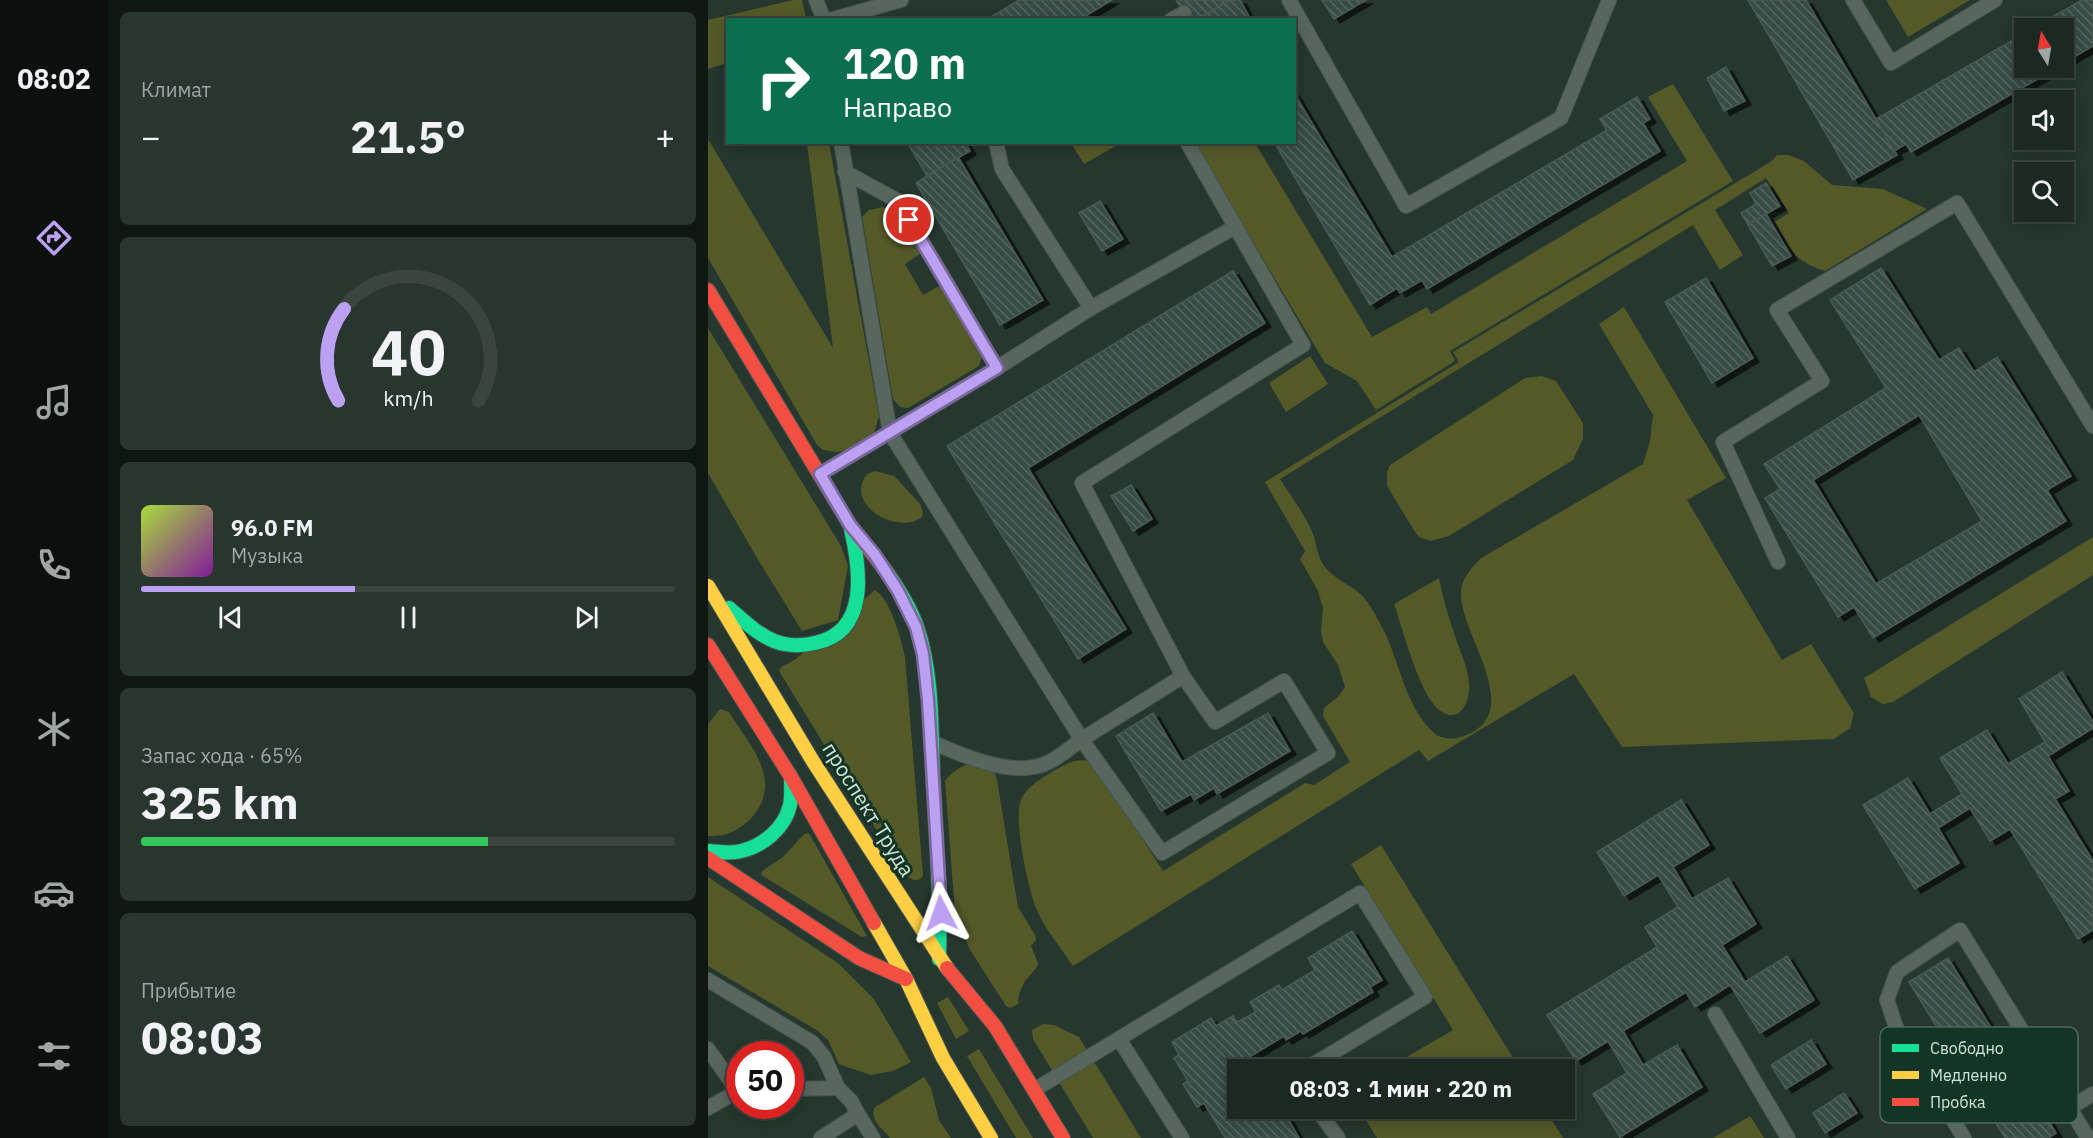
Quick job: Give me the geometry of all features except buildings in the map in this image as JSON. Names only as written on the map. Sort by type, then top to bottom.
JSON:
[{"type":"main road","points":[[708,290],[850,525],[875,555],[908,607],[916,627],[923,654],[931,741],[941,913],[935,961]]},
{"type":"main road","points":[[711,591],[773,641],[791,645],[821,643],[834,636],[854,612],[860,587],[859,563],[850,525]]},
{"type":"main road","name":"проспект Труда","points":[[711,591],[935,961],[995,1026],[1063,1138]]},
{"type":"main road","points":[[708,645],[911,976],[943,1058],[991,1138]]},
{"type":"main road","points":[[708,851],[727,853],[745,850],[768,838],[783,821],[788,811],[791,799],[791,777]]},
{"type":"main road","points":[[708,858],[859,958],[911,976]]},
{"type":"lane","points":[[816,0],[823,18]]},
{"type":"lane","points":[[837,18],[901,0]]},
{"type":"lane","points":[[1289,0],[1406,206],[1561,118],[1609,0]]},
{"type":"lane","points":[[1853,0],[1891,63],[1995,0]]},
{"type":"lane","points":[[841,144],[890,433],[1082,740],[1162,854],[1328,753],[1284,681],[1215,722],[1183,676],[1082,483],[1303,345],[1188,144]]},
{"type":"lane","points":[[996,144],[1002,169],[1090,308]]},
{"type":"lane","points":[[845,172],[898,201],[997,368]]},
{"type":"lane","points":[[1778,562],[1723,442],[1822,381],[1777,310],[1956,203],[2093,426]]},
{"type":"lane","points":[[820,474],[997,368],[1090,308],[1234,227]]},
{"type":"lane","points":[[931,741],[951,751],[1013,768],[1034,767],[1054,759],[1183,676]]},
{"type":"lane","points":[[1034,1090],[1360,894],[1425,997],[1322,1059]]},
{"type":"lane","points":[[1896,1027],[1887,1000],[1897,972],[1960,930],[2019,1027]]},
{"type":"lane","points":[[708,980],[813,1043],[824,1057],[838,1088],[850,1101],[873,1138]]},
{"type":"lane","points":[[1715,1014],[1788,1138]]},
{"type":"lane","points":[[1119,1039],[1182,1138]]},
{"type":"lane","points":[[708,1049],[726,1074]]},
{"type":"lane","points":[[804,1089],[838,1088]]},
{"type":"lane","points":[[2078,1103],[2093,1094]]},
{"type":"lane","points":[[708,1108],[726,1097]]},
{"type":"lane","points":[[821,1138],[858,1114]]},
{"type":"lane","points":[[1324,1119],[1338,1138]]},
{"type":"lane","points":[[2078,1122],[2088,1138]]},
{"type":"lane","points":[[1955,1123],[1964,1138]]},
{"type":"green space","points":[[793,0],[802,0],[806,18],[726,18],[726,63],[708,69],[708,20]]},
{"type":"green space","points":[[1886,0],[1970,0],[1908,37]]},
{"type":"green space","points":[[1673,84],[1733,181],[1450,351],[1455,361],[1376,410],[1357,381],[1325,363],[1195,144],[1256,144],[1372,337],[1427,307],[1431,314],[1687,161],[1648,97]]},
{"type":"green space","points":[[708,139],[833,348],[807,144],[829,144],[879,416],[874,433],[848,450],[837,452],[823,450],[817,445],[708,258]]},
{"type":"green space","points":[[1072,144],[1119,144],[1084,164]]},
{"type":"green space","points":[[1777,155],[1789,155],[1804,161],[1832,185],[1883,189],[1927,209],[1825,271],[1799,258],[1785,240],[1774,222],[1789,213],[1766,178],[1715,210],[1743,255],[1720,270],[1693,225],[1280,479],[1308,523],[1325,567],[1362,595],[1374,612],[1387,638],[1408,694],[1422,720],[1438,736],[1449,739],[1461,737],[1481,726],[1490,711],[1491,693],[1486,672],[1463,610],[1461,588],[1468,574],[1481,558],[1643,464],[1650,441],[1653,415],[1599,324],[1624,307],[1726,478],[1687,500],[1782,660],[1811,644],[1854,713],[1850,728],[1834,739],[1622,747],[1574,674],[1428,761],[1419,750],[1073,966],[1039,915],[1026,870],[1020,837],[1019,809],[1023,796],[1035,783],[1074,761],[1093,762],[1163,871],[1305,783],[1314,785],[1350,762],[1323,716],[1324,708],[1338,697],[1345,687],[1338,665],[1323,642],[1321,631],[1323,608],[1318,591],[1300,559],[1305,551],[1265,482],[1459,362],[1453,352],[1772,161]]},
{"type":"green space","points":[[883,207],[896,215],[920,254],[905,264],[923,295],[941,285],[982,356],[979,366],[908,408],[900,407],[893,399],[862,217],[869,210]]},
{"type":"green space","points":[[708,328],[841,546],[848,566],[838,620],[802,631],[708,473]]},
{"type":"green space","points":[[1310,356],[1328,384],[1286,412],[1269,383]]},
{"type":"green space","points":[[1542,376],[1556,381],[1583,423],[1583,439],[1573,460],[1449,536],[1431,541],[1419,537],[1387,486],[1387,472],[1390,465],[1525,378]]},
{"type":"green space","points":[[875,471],[894,476],[920,504],[922,517],[912,522],[900,523],[876,514],[862,496],[861,486],[867,474]]},
{"type":"green space","points":[[2093,537],[2093,575],[1893,702],[1883,704],[1871,697],[1864,678]]},
{"type":"green space","points":[[1439,578],[1468,677],[1467,702],[1464,708],[1455,715],[1442,712],[1426,693],[1394,604]]},
{"type":"green space","points":[[875,590],[890,610],[905,657],[923,876],[918,880],[913,880],[903,873],[779,671]]},
{"type":"green space","points":[[720,709],[729,712],[756,754],[765,779],[765,789],[759,808],[745,824],[727,834],[708,836],[708,724]]},
{"type":"green space","points":[[972,763],[994,771],[1018,907],[1036,940],[1031,946],[1038,963],[1037,967],[1025,981],[1019,994],[1018,1004],[1010,1008],[1006,1006],[970,950],[955,913],[945,781],[957,769]]},
{"type":"green space","points":[[809,833],[867,936],[862,937],[761,875],[762,871],[783,857],[804,834]]},
{"type":"green space","points":[[1381,845],[1514,1059],[1403,1059],[1453,1030],[1351,864]]},
{"type":"green space","points":[[708,877],[838,963],[874,999],[911,1062],[893,1071],[871,1075],[839,1064],[828,1040],[818,1031],[708,966]]},
{"type":"green space","points":[[948,997],[969,1031],[956,1039],[937,1003]]},
{"type":"green space","points":[[1043,1024],[1054,1025],[1079,1037],[1141,1138],[1093,1138],[1033,1039],[1032,1030]]},
{"type":"green space","points":[[979,1049],[1033,1138],[1016,1138],[967,1056]]},
{"type":"green space","points":[[924,1077],[931,1088],[939,1120],[951,1138],[890,1138],[874,1118],[874,1108]]},
{"type":"green space","points":[[1750,1116],[1764,1138],[1713,1138]]},
{"type":"green space","points":[[1365,1119],[1551,1119],[1563,1138],[1377,1138]]},
{"type":"traffic: fast","points":[[729,608],[756,631],[779,643],[805,645],[833,637],[845,626],[853,612],[857,596],[857,562],[851,529]]},
{"type":"traffic: fast","points":[[886,571],[917,627],[929,682],[939,890],[939,959]]},
{"type":"traffic: fast","points":[[708,851],[729,853],[741,851],[757,845],[772,835],[783,821],[790,805],[791,777]]},
{"type":"traffic: slow","points":[[708,586],[814,763],[947,968]]},
{"type":"traffic: slow","points":[[874,923],[906,979],[943,1058],[991,1138]]},
{"type":"traffic: jam","points":[[708,290],[850,525],[886,571]]},
{"type":"traffic: jam","points":[[708,645],[791,777],[874,923]]},
{"type":"traffic: jam","points":[[708,858],[859,958],[906,979]]},
{"type":"traffic: jam","points":[[947,968],[995,1026],[1063,1138]]},
{"type":"route","points":[[909,220],[997,368],[820,474],[850,525],[875,555],[898,591],[916,627],[923,654],[928,700],[941,913]]}]
